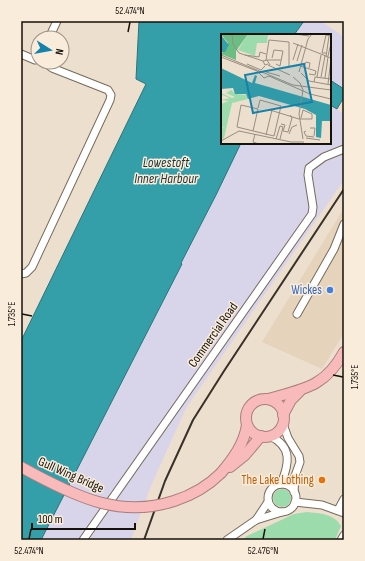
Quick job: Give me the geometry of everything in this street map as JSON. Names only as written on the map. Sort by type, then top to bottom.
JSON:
[{"type":"highway","points":[[221,473],[242,444],[246,435],[246,414],[249,408],[257,401],[302,390],[322,380],[335,367],[344,352]]},
{"type":"highway","points":[[221,473],[240,460],[265,436],[280,430],[291,400],[302,390]]},
{"type":"highway","points":[[268,399],[278,405],[283,419]]},
{"type":"highway","points":[[247,425],[250,430],[265,436]]},
{"type":"highway","name":"Gull Wing Bridge","points":[[21,467],[60,488],[83,498],[104,504],[123,507],[166,504],[185,497],[211,484],[221,473]]},
{"type":"street","points":[[21,274],[26,273],[32,267],[111,95],[108,90],[57,70]]},
{"type":"street","name":"Commercial Road","points":[[83,540],[312,214],[312,200],[308,175],[309,168],[324,157],[344,149]]},
{"type":"street","points":[[297,314],[334,250],[344,224]]},
{"type":"street","points":[[227,540],[256,520],[290,509],[295,502],[295,476],[300,462],[299,456],[288,438],[283,419]]},
{"type":"street","points":[[265,436],[277,440],[284,446],[287,452],[288,461],[281,484]]},
{"type":"street","points":[[256,520],[268,502],[269,492],[272,488],[281,484],[291,488],[294,492]]},
{"type":"street","points":[[295,502],[322,505],[341,511],[344,499]]},
{"type":"street","points":[[268,502],[273,509],[282,512]]},
{"type":"street","points":[[341,540],[344,535]]},
{"type":"shaded area","points":[[304,21],[321,21],[344,37],[344,89],[331,82],[331,34],[295,34]]},
{"type":"shaded area","points":[[331,106],[344,114],[344,180],[186,408],[151,486],[131,540],[41,540],[182,264],[181,263],[239,144],[331,144]]},
{"type":"shaded area","points":[[344,208],[344,333],[322,369],[262,342]]},
{"type":"green space","points":[[282,489],[288,492],[291,498],[288,504],[282,507],[276,504],[273,498],[276,492]]},
{"type":"green space","points":[[307,512],[326,515],[338,522],[341,526],[335,540],[242,540],[247,536],[294,514]]},
{"type":"water","name":"Lowestoft Inner Harbour","points":[[139,21],[304,21],[295,34],[221,34],[221,144],[241,144],[181,263],[182,264],[41,540],[21,540],[21,341],[146,84],[136,79]]},
{"type":"water","points":[[331,81],[344,89],[344,97],[337,109],[331,106]]},
{"type":"railway","points":[[144,540],[165,481],[193,420],[344,189]]},
{"type":"place","name":"Wickes","points":[[330,290]]},
{"type":"place","name":"The Lake Lothing","points":[[322,480]]}]
